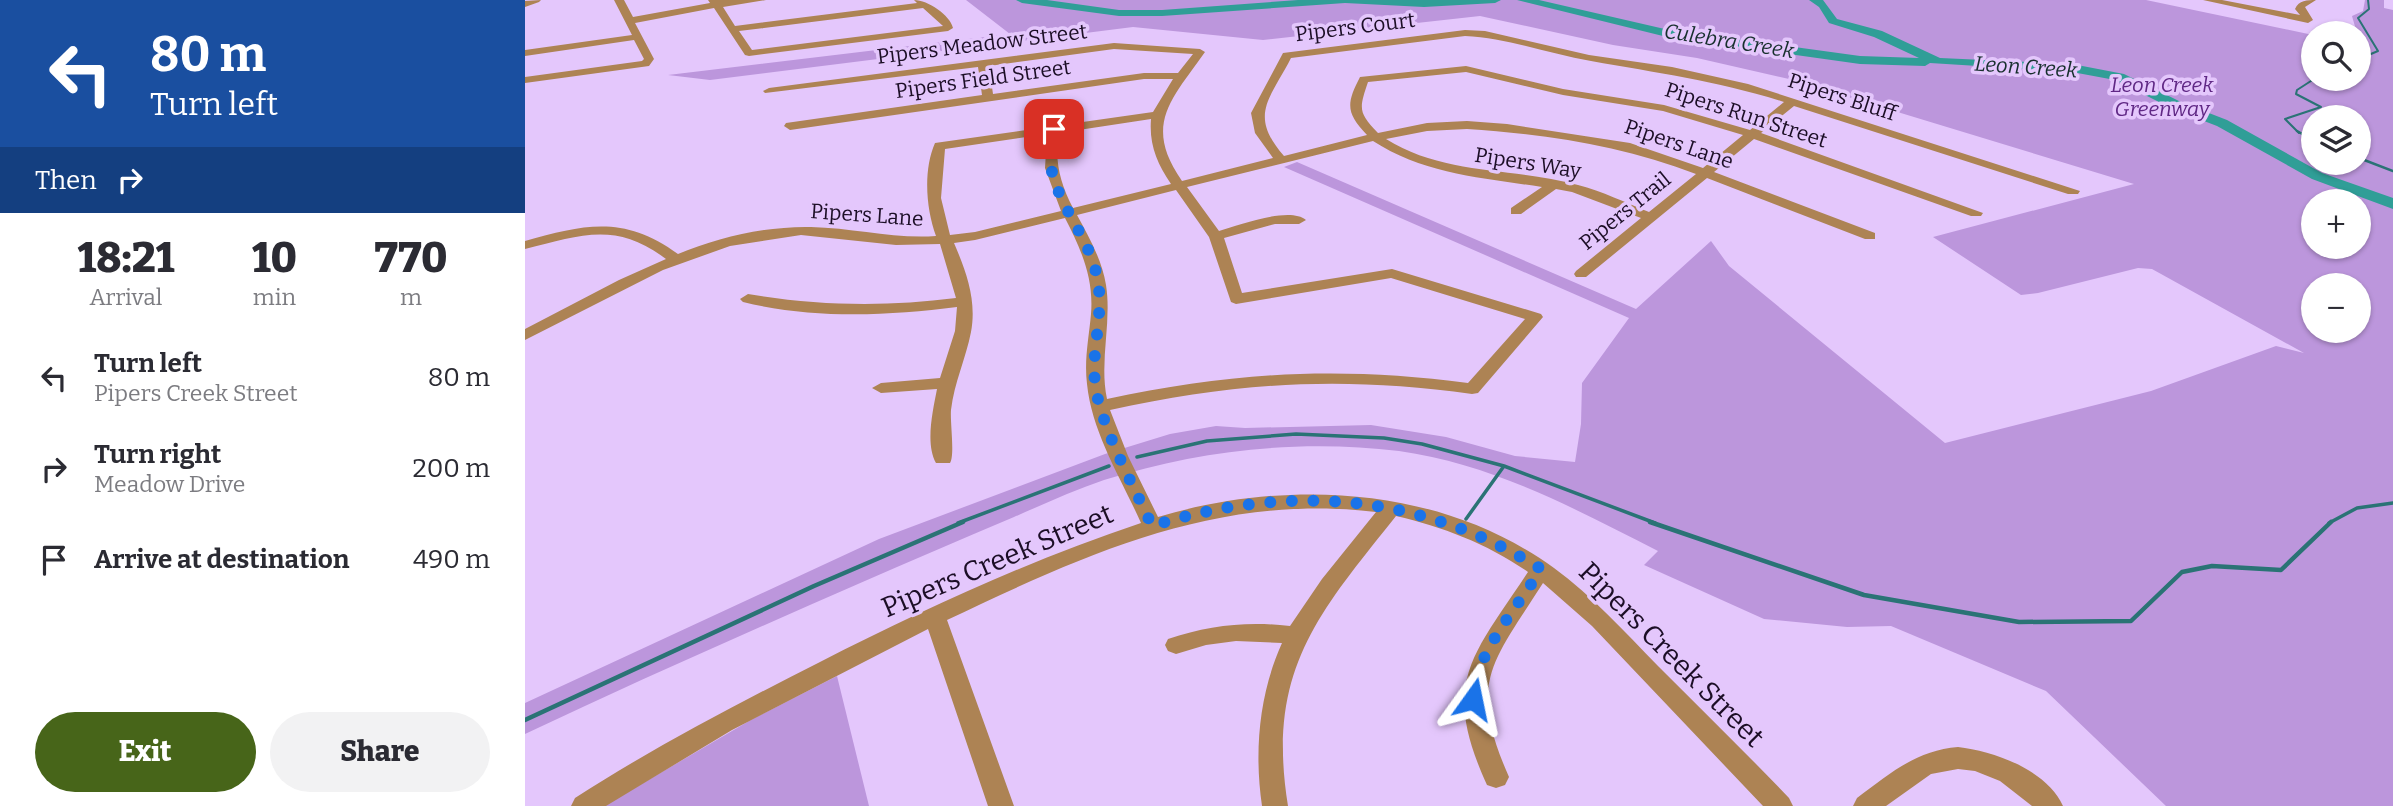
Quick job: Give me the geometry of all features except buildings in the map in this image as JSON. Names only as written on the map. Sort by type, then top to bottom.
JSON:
[{"type":"street","points":[[525,4],[536,0]]},
{"type":"street","points":[[525,80],[645,64],[649,59],[619,0]]},
{"type":"street","points":[[629,21],[715,2],[761,0]]},
{"type":"street","points":[[2208,0],[2308,20],[2300,9],[2311,0]]},
{"type":"street","points":[[715,2],[749,53],[948,28],[948,24],[922,2],[734,29]]},
{"type":"street","name":"Pipers Court","points":[[1281,160],[1259,132],[1257,113],[1287,55],[1470,33]]},
{"type":"street","name":"Pipers Bluff","points":[[1470,33],[1589,58],[1706,77],[1793,101],[2073,191]]},
{"type":"street","points":[[525,53],[637,37]]},
{"type":"street","name":"Pipers Meadow Street","points":[[769,91],[1121,46],[1200,52],[1183,76]]},
{"type":"street","points":[[983,63],[988,98]]},
{"type":"street","name":"Pipers Run Street","points":[[1364,79],[1459,69],[1563,92],[1664,108],[1752,135],[1976,213]]},
{"type":"street","name":"Pipers Field Street","points":[[790,126],[1144,76],[1183,76]]},
{"type":"street","points":[[1101,406],[1217,383],[1309,374],[1389,378],[1472,389],[1535,317],[1392,273],[1236,299],[1231,275],[1216,236],[1199,208],[1164,163],[1157,148],[1155,133],[1158,115],[1183,76]]},
{"type":"street","name":"Pipers Way","points":[[1364,79],[1355,100],[1355,112],[1360,123],[1375,137],[1403,155],[1434,170],[1555,184],[1597,195],[1650,217]]},
{"type":"street","name":"Pipers Trail","points":[[1581,274],[1793,101]]},
{"type":"street","points":[[943,459],[940,440],[947,383],[959,347],[965,312],[963,287],[935,200],[933,178],[939,146],[1158,115]]},
{"type":"street","name":"Pipers Lane","points":[[525,335],[675,258],[722,243],[779,232],[828,232],[891,240],[946,239],[993,232],[1375,137],[1467,121],[1611,143],[1666,158],[1870,236]]},
{"type":"street","points":[[1054,129],[1048,159],[1053,181],[1090,252],[1099,286],[1100,321],[1094,372],[1101,406],[1152,526]]},
{"type":"street","points":[[1515,211],[1555,184]]},
{"type":"street","points":[[1216,236],[1275,220],[1299,220]]},
{"type":"street","points":[[525,245],[574,234],[621,232],[645,238],[675,258]]},
{"type":"street","points":[[748,299],[790,307],[856,311],[963,302]]},
{"type":"street","points":[[881,388],[947,383]]},
{"type":"street","name":"Pipers Creek Street","points":[[584,806],[662,758],[789,688],[934,615],[1019,578],[1152,526],[1200,513],[1281,501],[1335,501],[1391,508],[1478,534],[1541,569],[1589,608],[1780,806]]},
{"type":"street","points":[[1275,806],[1270,765],[1274,708],[1296,636],[1314,608],[1391,508]]},
{"type":"street","points":[[1496,777],[1481,748],[1475,726],[1475,681],[1485,656],[1541,569]]},
{"type":"street","points":[[934,615],[1001,806]]},
{"type":"street","points":[[1176,645],[1213,635],[1244,631],[1296,636]]},
{"type":"street","points":[[1866,806],[1926,764],[1942,758],[1978,760],[2015,776],[2037,792],[2049,806]]},
{"type":"green space","name":"Leon Creek Greenway","points":[[966,0],[2146,0],[2301,32],[2301,91],[2371,91],[2371,21],[2353,21],[2352,16],[2363,11],[2365,0],[2384,0],[2384,8],[2393,10],[2393,806],[2166,806],[2046,691],[1891,626],[1847,627],[1764,619],[1644,565],[1658,551],[1596,519],[1500,477],[1434,457],[1399,451],[1325,446],[1213,454],[1104,480],[877,575],[525,734],[525,703],[879,539],[1105,454],[1170,434],[1216,426],[1245,428],[1371,425],[1446,437],[1515,456],[1575,462],[1581,424],[1582,383],[1629,318],[1284,167],[1297,162],[1636,309],[1711,241],[1729,266],[1945,443],[2151,391],[2276,346],[2304,353],[2152,269],[2138,268],[2021,295],[1933,237],[2134,184],[1789,79],[1697,58],[1613,45],[1480,16],[1263,40],[1133,27],[710,80],[668,75],[1010,34]]},
{"type":"green space","points":[[837,676],[869,806],[604,806],[749,721]]},
{"type":"waterway","name":"Culebra Creek","points":[[1022,0],[1119,13],[1162,13],[1345,0],[1424,4],[1495,0]]},
{"type":"waterway","name":"Culebra Creek","points":[[1523,0],[1642,25],[1667,33],[1860,60],[1925,62]]},
{"type":"waterway","name":"Leon Creek","points":[[1815,0],[1823,5],[1833,21],[1878,34],[1938,62],[2072,68],[2119,77],[2178,106],[2222,123],[2317,176],[2393,204]]},
{"type":"waterway","points":[[2360,21],[2358,18],[2369,9],[2368,0]]},
{"type":"waterway","points":[[2371,39],[2378,51],[2371,54]]},
{"type":"waterway","points":[[2297,131],[2285,119],[2321,107],[2296,94],[2301,87]]},
{"type":"waterway","points":[[2297,131],[2301,133]]},
{"type":"waterway","points":[[2371,163],[2393,171]]},
{"type":"waterway","points":[[1137,457],[1207,441],[1296,434],[1384,438],[1422,444],[1504,466]]},
{"type":"waterway","points":[[958,523],[1109,466]]},
{"type":"waterway","points":[[1466,519],[1504,466]]},
{"type":"waterway","points":[[1504,466],[1655,523]]},
{"type":"waterway","points":[[2329,523],[2357,508],[2393,503]]},
{"type":"waterway","points":[[525,720],[814,586],[963,522]]},
{"type":"waterway","points":[[1650,522],[1864,595],[2019,622],[2131,621],[2182,572],[2212,566],[2281,570],[2331,522]]},
{"type":"route","points":[[1054,129],[1048,159],[1053,181],[1065,208],[1083,236],[1099,286],[1100,321],[1094,372],[1097,394],[1110,431],[1152,526],[1200,513],[1250,504],[1335,501],[1403,510],[1478,534],[1515,552],[1541,569],[1485,656],[1477,673],[1473,699]]}]
